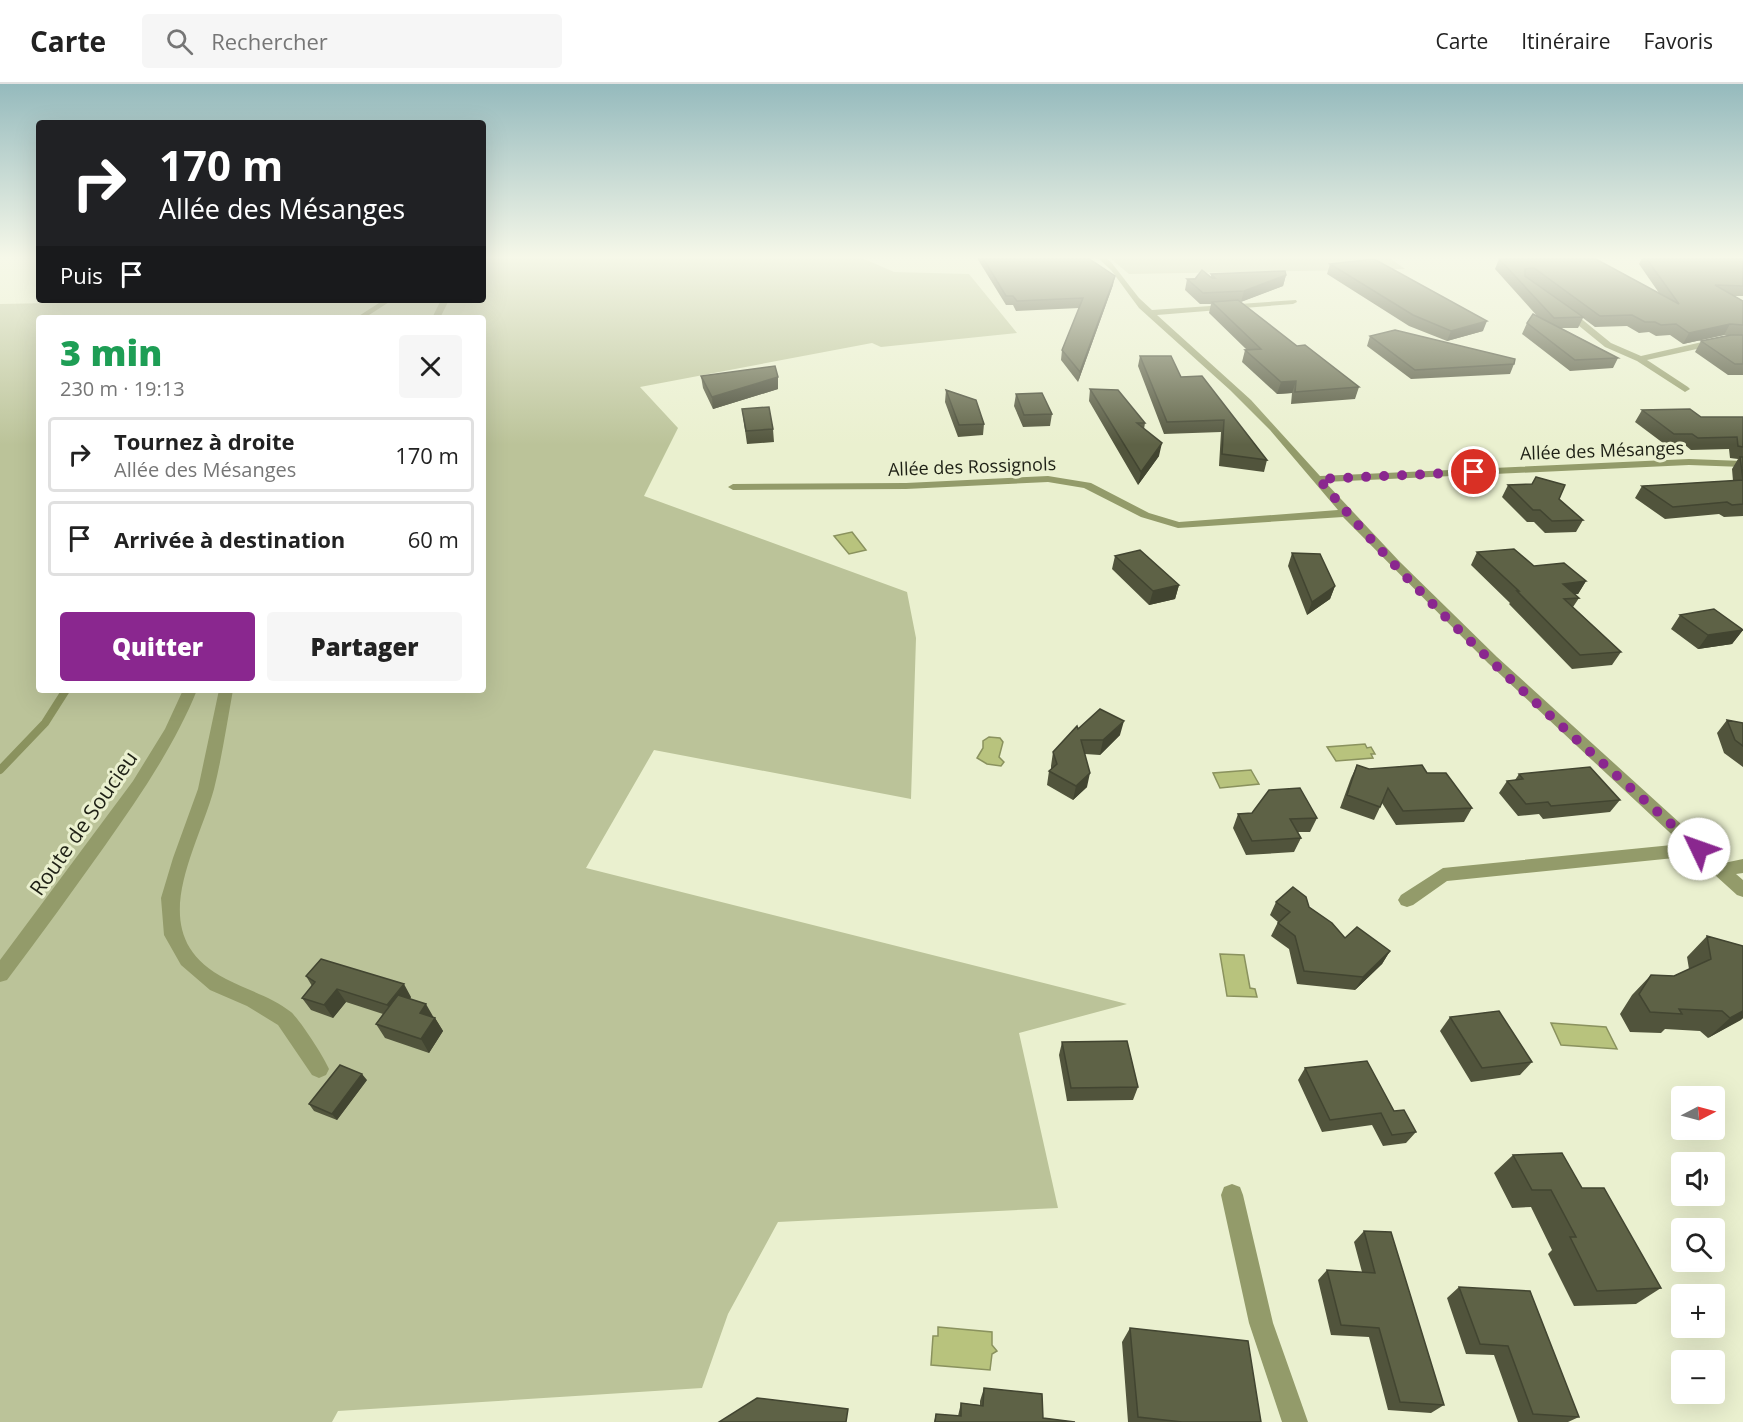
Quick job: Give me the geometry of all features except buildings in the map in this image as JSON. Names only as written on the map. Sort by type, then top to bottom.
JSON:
[{"type":"street","points":[[1159,320],[1262,415],[1346,513],[1445,615],[1562,726],[1743,890]]},
{"type":"street","points":[[1577,320],[1608,345],[1640,358],[1685,388]]},
{"type":"street","points":[[1640,358],[1724,340],[1743,339]]},
{"type":"street","name":"Allée des Mésanges","points":[[1319,479],[1689,462],[1743,464]]},
{"type":"street","name":"Allée des Rossignols","points":[[733,487],[906,486],[1060,479],[1088,484],[1145,515],[1178,525],[1346,513]]},
{"type":"street","name":"Route de Soucieu","points":[[0,974],[33,933],[126,803],[166,743],[189,693]]},
{"type":"street","points":[[225,693],[206,789],[181,858],[170,898],[173,934],[187,960],[217,984],[254,1000],[285,1020],[319,1069]]},
{"type":"street","points":[[1407,900],[1443,875],[1699,849]]},
{"type":"street","points":[[1721,870],[1743,866]]},
{"type":"street","points":[[1232,1195],[1261,1323],[1294,1422]]},
{"type":"shaded area","points":[[0,320],[36,320],[36,693],[486,693],[486,320],[1007,320],[1017,333],[881,347],[872,343],[640,387],[678,428],[644,496],[907,592],[916,638],[911,799],[654,750],[586,868],[1127,1004],[1019,1033],[1058,1208],[778,1222],[728,1314],[702,1388],[338,1411],[332,1422],[0,1422]]},
{"type":"shaded area","points":[[852,532],[866,550],[849,554],[834,536]]},
{"type":"shaded area","points":[[989,737],[1000,738],[1003,742],[999,757],[1004,762],[1001,766],[987,764],[977,758],[983,748],[983,741]]},
{"type":"shaded area","points":[[1365,744],[1367,748],[1371,747],[1375,754],[1371,754],[1373,758],[1336,761],[1327,747]]},
{"type":"shaded area","points":[[1251,770],[1259,784],[1220,788],[1213,773]]},
{"type":"shaded area","points":[[1220,954],[1244,955],[1250,988],[1255,989],[1257,997],[1227,996]]},
{"type":"shaded area","points":[[1551,1023],[1606,1027],[1617,1049],[1561,1045]]},
{"type":"shaded area","points":[[938,1327],[992,1332],[992,1345],[997,1351],[992,1354],[990,1370],[931,1365],[933,1336],[938,1336]]},
{"type":"waterway","points":[[0,770],[45,723],[64,693]]},
{"type":"route","points":[[1474,472],[1319,479],[1346,513],[1437,608],[1562,726],[1699,849]]}]
